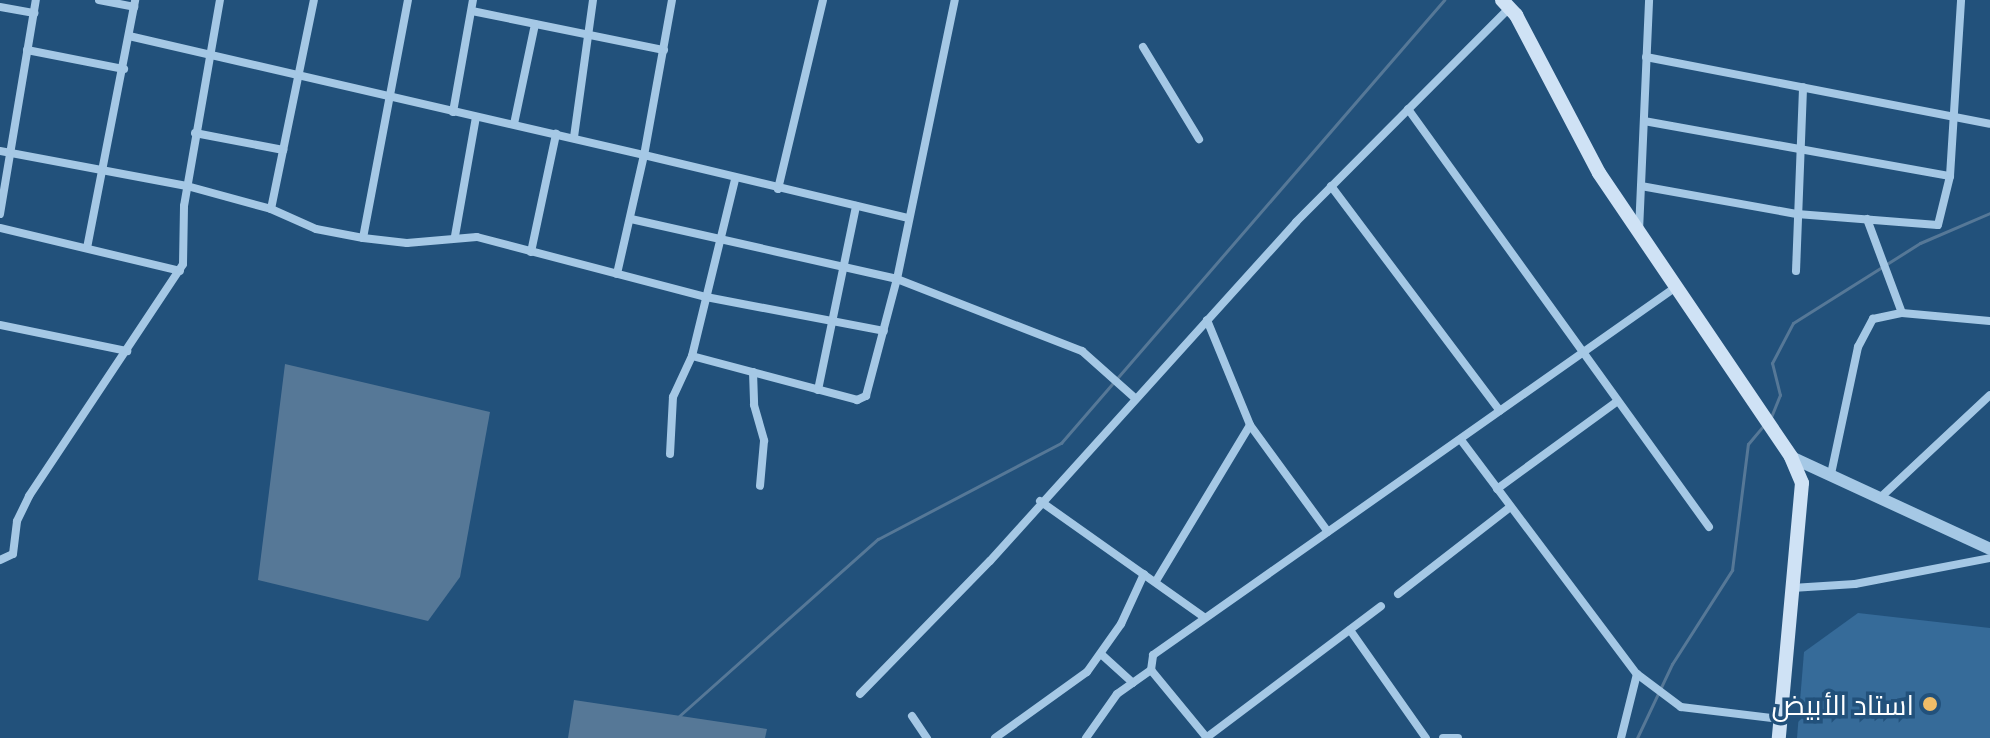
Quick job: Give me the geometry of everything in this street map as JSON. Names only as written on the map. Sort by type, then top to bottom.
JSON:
[{"type":"main road","points":[[1506,4],[1639,236],[1791,457],[1802,483],[1779,738]]},
{"type":"street","points":[[0,214],[4,151],[36,0]]},
{"type":"street","points":[[87,248],[124,69],[134,3],[99,0]]},
{"type":"street","points":[[0,560],[13,554],[17,521],[29,496],[180,271],[186,253],[187,186],[220,0]]},
{"type":"street","points":[[271,209],[314,0]]},
{"type":"street","points":[[363,238],[408,0]]},
{"type":"street","points":[[453,112],[473,0]]},
{"type":"street","points":[[574,137],[593,0]]},
{"type":"street","points":[[617,274],[644,155],[672,0]]},
{"type":"street","points":[[778,189],[823,0]]},
{"type":"street","points":[[692,356],[857,400],[866,396],[897,279],[955,0]]},
{"type":"street","points":[[1639,236],[1649,0]]},
{"type":"street","points":[[1641,186],[1797,214],[1938,225],[1950,176],[1961,0]]},
{"type":"street","points":[[860,694],[1331,186],[1506,4]]},
{"type":"street","points":[[0,7],[34,13]]},
{"type":"street","points":[[472,11],[664,50]]},
{"type":"street","points":[[514,124],[535,24]]},
{"type":"street","points":[[129,36],[453,112],[574,137],[735,179],[909,218]]},
{"type":"street","points":[[1143,47],[1199,139]]},
{"type":"street","points":[[27,50],[124,69]]},
{"type":"street","points":[[1646,57],[1990,124]]},
{"type":"street","points":[[1796,271],[1803,87]]},
{"type":"street","points":[[1408,109],[1615,403],[1709,527]]},
{"type":"street","points":[[455,236],[476,117]]},
{"type":"street","points":[[1644,121],[1950,176]]},
{"type":"street","points":[[195,133],[283,150]]},
{"type":"street","points":[[531,252],[556,134]]},
{"type":"street","points":[[4,151],[187,186],[271,209],[316,229],[407,243],[455,236],[531,252],[706,297],[884,331]]},
{"type":"street","points":[[670,454],[673,397],[692,356],[735,179]]},
{"type":"street","points":[[1331,186],[1500,411]]},
{"type":"street","points":[[818,390],[856,206]]},
{"type":"street","points":[[631,219],[897,279],[1082,351],[1135,398]]},
{"type":"street","points":[[1867,219],[1902,313]]},
{"type":"street","points":[[0,228],[180,271]]},
{"type":"street","points":[[1086,738],[1102,710],[1151,670],[1153,655],[1673,289]]},
{"type":"street","points":[[1831,474],[1858,347],[1873,319],[1902,313],[1990,321]]},
{"type":"street","points":[[1207,320],[1250,425],[1328,532]]},
{"type":"street","points":[[0,325],[127,351]]},
{"type":"street","points":[[753,372],[754,405],[764,429],[760,486]]},
{"type":"street","points":[[1881,497],[1990,395]]},
{"type":"street","points":[[1497,489],[1615,403]]},
{"type":"street","points":[[1156,581],[1250,425]]},
{"type":"street","points":[[1461,440],[1637,674],[1681,707],[1780,719]]},
{"type":"street","points":[[1791,457],[1990,549]]},
{"type":"street","points":[[1040,501],[1205,618]]},
{"type":"street","points":[[1398,594],[1510,507]]},
{"type":"street","points":[[1792,588],[1855,584],[1990,558]]},
{"type":"street","points":[[995,738],[1087,672],[1101,654],[1144,574]]},
{"type":"street","points":[[1151,670],[1207,738],[1381,606]]},
{"type":"street","points":[[1350,630],[1426,738]]},
{"type":"street","points":[[1101,654],[1133,683]]},
{"type":"street","points":[[1621,738],[1637,674]]},
{"type":"street","points":[[912,716],[927,738]]},
{"type":"street","points":[[1443,738],[1458,738]]},
{"type":"shaded area","points":[[285,364],[490,412],[460,577],[428,621],[258,580]]},
{"type":"shaded area","points":[[1858,613],[1990,628],[1990,738],[1797,738],[1804,652]]},
{"type":"shaded area","points":[[574,700],[767,729],[765,738],[568,738]]},
{"type":"waterway","points":[[678,717],[878,539],[1061,443],[1444,0]]},
{"type":"waterway","points":[[1771,417],[1780,395],[1772,363],[1793,323],[1920,243],[1990,213]]},
{"type":"waterway","points":[[1637,738],[1672,664],[1732,570],[1748,444],[1763,426]]},
{"type":"place","name":"استاد الأبيض","points":[[1930,704]]}]
